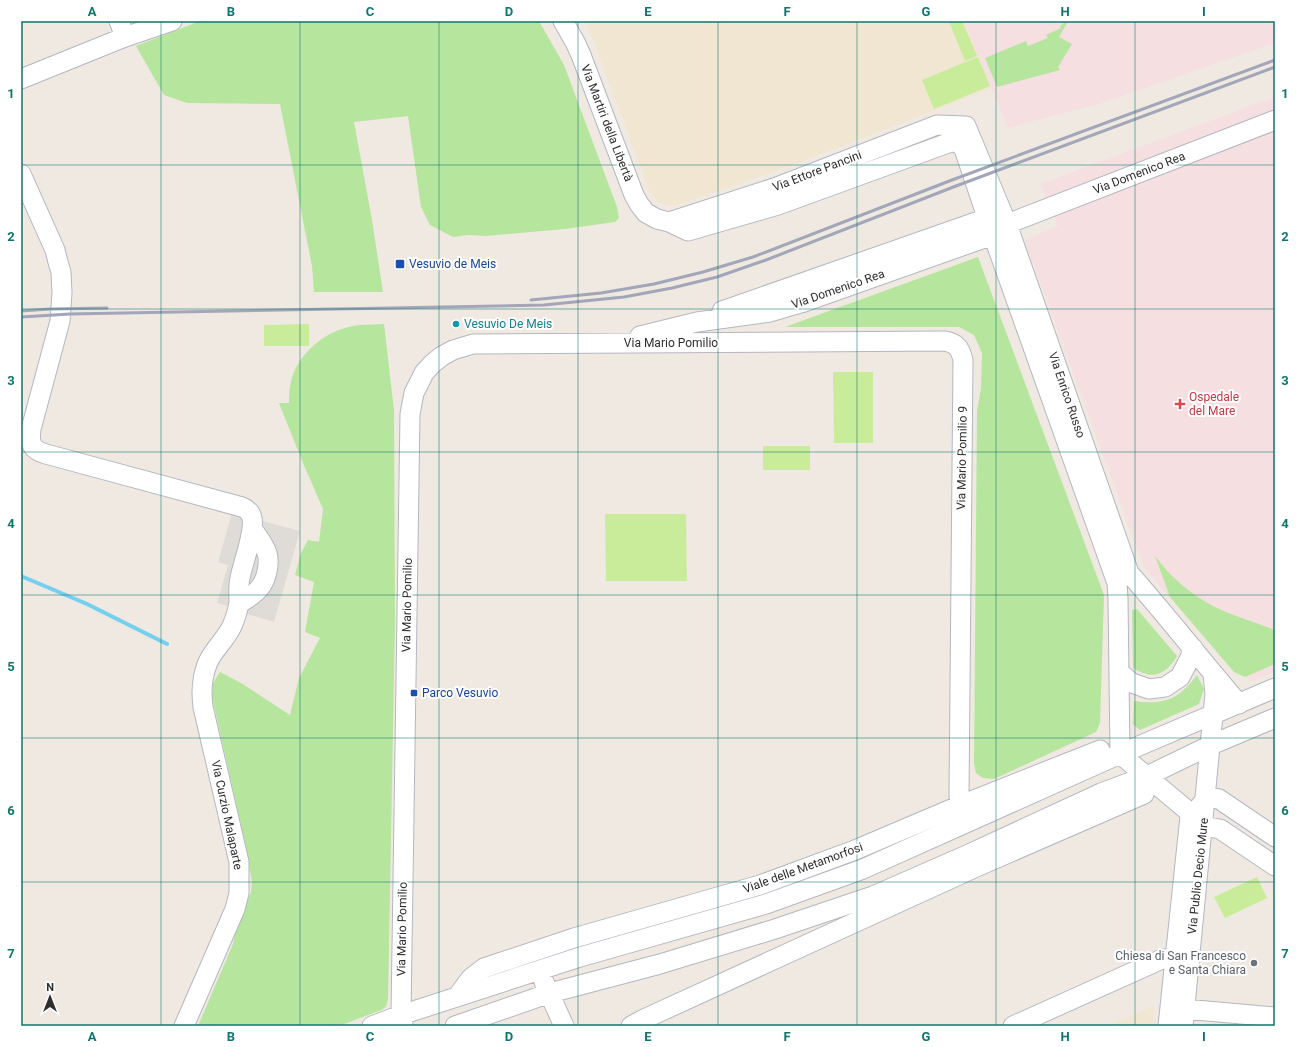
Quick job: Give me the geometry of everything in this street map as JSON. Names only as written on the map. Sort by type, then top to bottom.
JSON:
[{"type":"street","points":[[21,79],[122,29],[172,21]]},
{"type":"street","name":"Via Martiri della Libertà","points":[[563,21],[581,55],[634,195],[646,213],[663,221]]},
{"type":"street","name":"Via Domenico Rea","points":[[697,322],[757,298],[997,222],[1275,120]]},
{"type":"street","name":"Via Ettore Pancini","points":[[663,221],[774,188],[937,125],[966,126]]},
{"type":"street","name":"Via Enrico Russo","points":[[966,126],[1116,583],[1118,598],[1120,748]]},
{"type":"street","name":"Via Ettore Pancini","points":[[663,221],[688,231],[778,205],[952,142]]},
{"type":"street","name":"Via Enrico Russo","points":[[952,142],[962,146],[997,222],[1129,573],[1193,648],[1212,674],[1239,704]]},
{"type":"street","name":"Via Curzio Malaparte","points":[[21,174],[55,250],[61,272],[62,288],[60,321],[31,429],[31,442],[35,448],[46,454],[246,508],[251,515],[252,528],[240,579],[238,591],[239,604],[232,625],[225,638],[208,661],[203,682],[202,695],[203,707],[239,862],[239,893],[235,909],[184,1026]]},
{"type":"street","name":"Via Mario Pomilio","points":[[590,343],[635,337],[697,322],[708,335],[714,339],[726,342]]},
{"type":"street","name":"Via Mario Pomilio 9","points":[[726,342],[944,341],[952,342],[957,345],[961,351],[963,360],[959,796],[961,804]]},
{"type":"street","name":"Via Mario Pomilio","points":[[402,1020],[410,422],[414,393],[424,373],[432,364],[453,350],[473,344],[726,342]]},
{"type":"street","points":[[1119,672],[1132,683],[1149,689],[1165,687],[1180,677],[1190,658],[1193,648]]},
{"type":"street","name":"Via Enrico Russo","points":[[1212,674],[1215,694],[1212,715]]},
{"type":"street","name":"Viale delle Metamorfosi","points":[[457,997],[471,978],[484,968],[567,940],[760,885],[855,850],[961,804],[1120,748],[1154,740],[1275,688]]},
{"type":"street","name":"Via Publio Decio Mure","points":[[1177,1017],[1196,825],[1206,797],[1212,715]]},
{"type":"street","points":[[455,1026],[550,993],[660,964],[761,934],[873,896],[969,854],[1101,793],[1147,776],[1211,745],[1275,718]]},
{"type":"street","name":"Viale delle Metamorfosi","points":[[372,1026],[402,1020],[457,997],[538,970],[766,904],[863,869],[967,822],[1120,748]]},
{"type":"street","name":"Via Publio Decio Mure","points":[[1120,748],[1147,776],[1188,812],[1196,825]]},
{"type":"street","points":[[631,1026],[974,868],[1144,794],[1147,776]]},
{"type":"street","points":[[1206,797],[1219,799],[1275,837]]},
{"type":"street","name":"Via Publio Decio Mure","points":[[1182,807],[1189,809],[1198,807],[1202,804],[1206,797]]},
{"type":"street","points":[[961,804],[967,822]]},
{"type":"street","points":[[1196,825],[1220,829],[1275,866]]},
{"type":"street","points":[[1013,1026],[1158,961],[1183,959]]},
{"type":"street","points":[[538,970],[564,1026]]},
{"type":"street","points":[[1177,1017],[1275,1017]]},
{"type":"shaded area","points":[[586,21],[964,21],[992,88],[793,165],[677,205],[668,205],[658,203],[651,195]]},
{"type":"shaded area","points":[[964,21],[1275,21],[1275,43],[1102,103],[1008,128]]},
{"type":"shaded area","name":"Ospedale del Mare","points":[[1275,97],[1275,671],[1254,681],[1234,672],[1144,568],[1025,240],[1058,226],[1040,184]]},
{"type":"shaded area","points":[[232,513],[300,531],[274,622],[247,614],[249,607],[231,607],[217,603],[228,565],[218,562]]},
{"type":"shaded area","points":[[1154,1006],[1152,1026],[1108,1026]]},
{"type":"green space","points":[[200,21],[539,21],[564,65],[617,207],[619,218],[615,222],[565,229],[486,236],[469,235],[453,237],[430,225],[421,207],[408,116],[354,122],[372,220],[383,292],[314,292],[312,266],[280,104],[187,103],[164,95],[136,46]]},
{"type":"green space","points":[[949,21],[962,21],[977,56],[965,61]]},
{"type":"green space","points":[[1063,21],[1068,21],[1059,37],[1072,44],[1058,67],[1060,70],[997,87],[985,58],[1026,41],[1028,46],[1048,38],[1046,35],[1061,28],[1060,26],[1064,23]]},
{"type":"green space","points":[[978,57],[990,86],[934,109],[922,80]]},
{"type":"green space","points":[[978,257],[1104,595],[1100,723],[1096,732],[994,779],[983,778],[976,773],[974,763],[977,411],[981,388],[982,353],[974,335],[959,327],[785,327]]},
{"type":"green space","points":[[309,324],[309,346],[264,346],[264,325]]},
{"type":"green space","points":[[384,324],[394,410],[395,621],[388,999],[386,1007],[339,1026],[198,1026],[233,944],[236,928],[251,892],[252,882],[245,842],[212,697],[213,683],[220,672],[241,683],[290,715],[299,678],[320,638],[305,632],[314,582],[295,575],[301,553],[308,540],[319,542],[323,509],[279,403],[289,403],[290,387],[294,372],[304,355],[318,342],[326,336],[343,328],[357,325]]},
{"type":"green space","points":[[833,372],[873,372],[873,443],[834,443]]},
{"type":"green space","points":[[763,446],[810,446],[810,470],[763,470]]},
{"type":"green space","points":[[605,514],[686,514],[687,581],[606,581]]},
{"type":"green space","points":[[1155,556],[1180,584],[1211,605],[1275,630],[1275,664],[1245,677],[1234,672],[1170,597]]},
{"type":"green space","points":[[1137,609],[1177,656],[1168,668],[1158,674],[1146,674],[1133,668],[1132,610]]},
{"type":"green space","points":[[1197,675],[1204,689],[1199,704],[1140,730],[1133,724],[1134,701],[1154,702],[1170,699],[1183,690]]},
{"type":"green space","points":[[1257,877],[1267,898],[1225,918],[1214,897]]},
{"type":"waterway","points":[[21,576],[87,604],[167,644]]},
{"type":"railway","points":[[531,300],[601,293],[654,284],[703,272],[753,257],[952,180],[1275,60]]},
{"type":"railway","points":[[21,317],[70,314],[544,305],[624,297],[672,288],[717,277],[766,260],[956,186],[1275,67]]},
{"type":"railway","points":[[21,311],[107,308]]},
{"type":"place","name":"Vesuvio de Meis","points":[[400,264]]},
{"type":"place","name":"Vesuvio De Meis","points":[[456,324]]},
{"type":"place","name":"Ospedale del Mare","points":[[1180,404]]},
{"type":"place","name":"Parco Vesuvio","points":[[414,693]]},
{"type":"place","name":"Chiesa di San Francesco e Santa Chiara","points":[[1254,963]]}]
